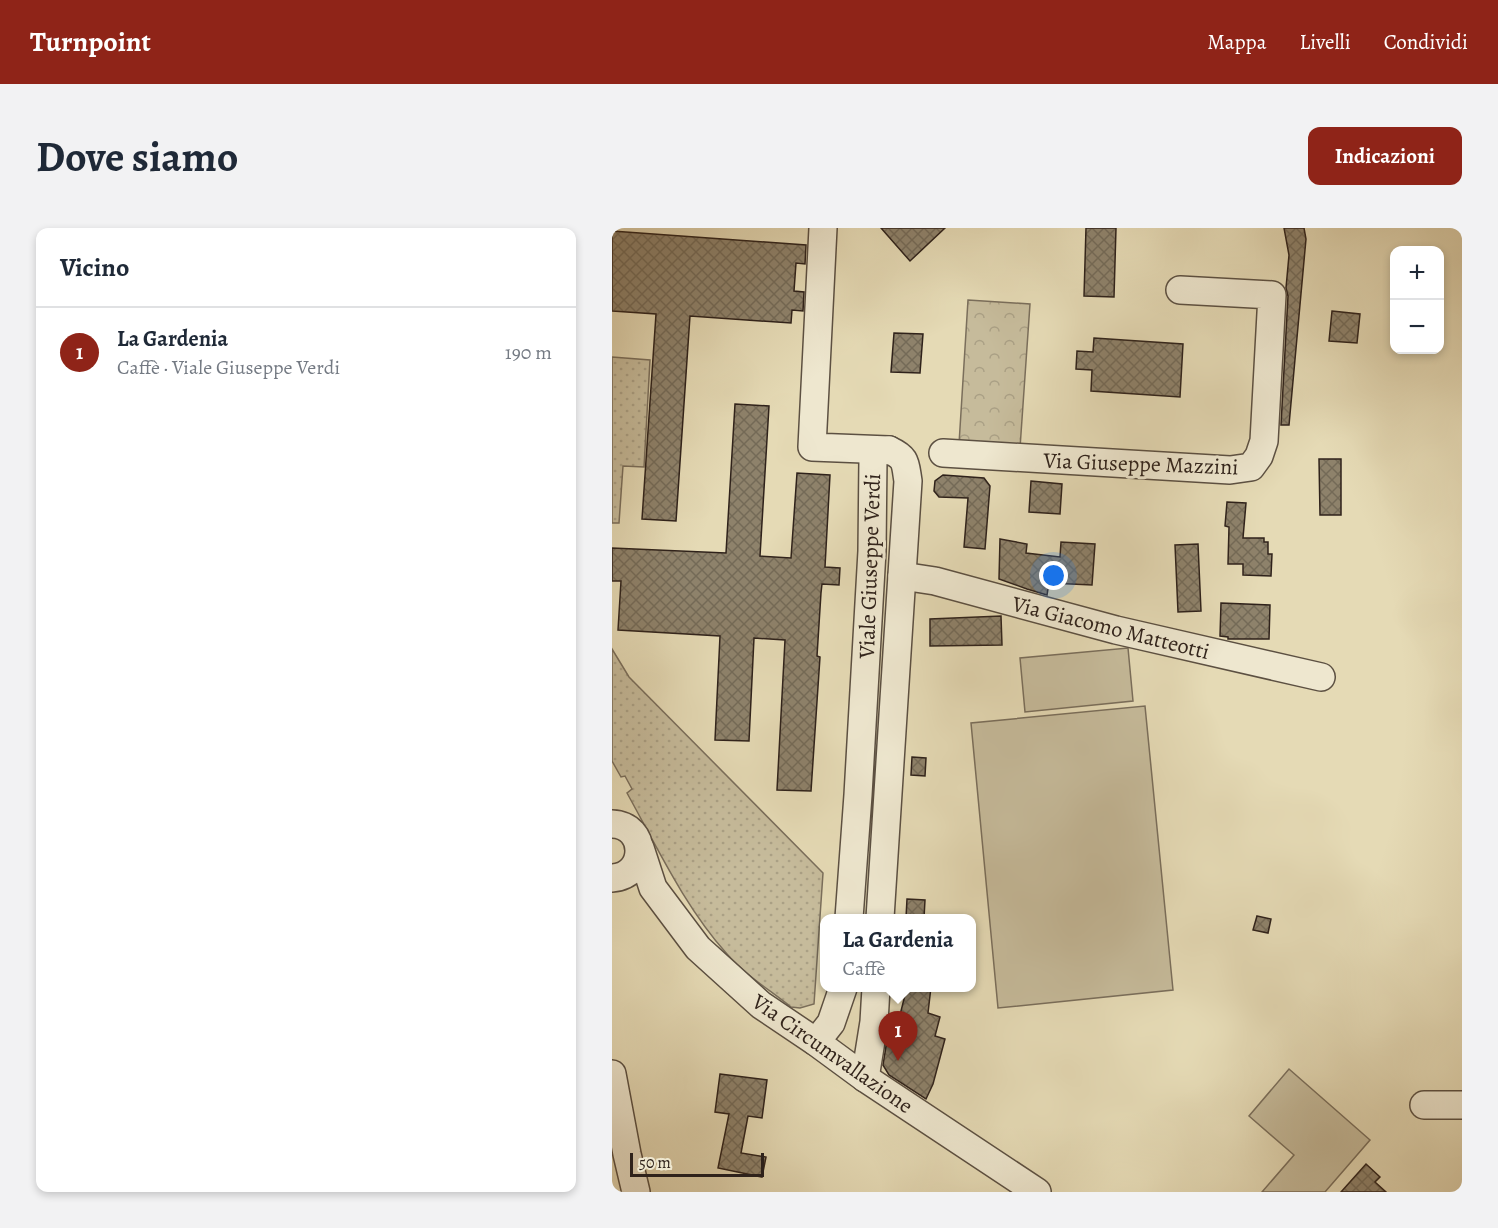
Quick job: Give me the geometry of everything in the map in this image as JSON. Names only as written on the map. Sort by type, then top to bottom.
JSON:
[{"type":"street","points":[[823,228],[812,447],[890,450]]},
{"type":"street","name":"Via Giuseppe Mazzini","points":[[943,453],[1230,470],[1251,467],[1259,456],[1264,441],[1272,295],[1180,290]]},
{"type":"street","name":"Viale Giuseppe Verdi","points":[[849,914],[871,562],[873,458],[879,452],[890,450],[900,455],[904,461],[908,481],[880,914]]},
{"type":"street","name":"Via Giacomo Matteotti","points":[[902,576],[935,581],[1116,630],[1321,677]]},
{"type":"street","name":"Via Circumvallazione","points":[[616,821],[632,831],[637,839],[653,888],[698,948],[761,1005],[865,1078],[1037,1192]]},
{"type":"street","points":[[617,877],[630,871],[636,865],[640,848]]},
{"type":"street","points":[[617,877],[653,888]]},
{"type":"street","points":[[816,1042],[831,1023],[841,992]]},
{"type":"street","points":[[865,1078],[874,1022],[876,992]]},
{"type":"street","points":[[612,1074],[636,1192]]},
{"type":"street","points":[[1424,1105],[1462,1105]]},
{"type":"green space","points":[[968,300],[1030,304],[1020,448],[959,444]]},
{"type":"green space","points":[[612,357],[650,360],[644,467],[623,466],[619,523],[612,523]]},
{"type":"green space","points":[[1128,648],[1133,701],[1025,712],[1020,658]]},
{"type":"green space","points":[[612,649],[629,677],[823,873],[814,1004],[800,1008],[791,1007],[742,969],[712,936],[673,877],[627,793],[632,789],[625,776],[621,777],[612,761]]},
{"type":"green space","points":[[1145,706],[1173,990],[998,1008],[971,723]]},
{"type":"green space","points":[[1289,1069],[1370,1140],[1325,1192],[1262,1192],[1294,1155],[1249,1116]]},
{"type":"building","points":[[881,228],[945,228],[910,261]]},
{"type":"building","points":[[1086,228],[1116,228],[1114,297],[1084,296]]},
{"type":"building","points":[[1284,228],[1304,228],[1306,239],[1289,425],[1281,425],[1289,255]]},
{"type":"building","points":[[612,231],[806,245],[805,264],[796,263],[794,291],[804,292],[803,311],[792,310],[791,323],[690,316],[676,521],[642,519],[656,314],[612,311]]},
{"type":"building","points":[[1332,311],[1360,314],[1357,343],[1329,341]]},
{"type":"building","points":[[894,333],[923,334],[920,373],[891,372]]},
{"type":"building","points":[[1094,338],[1183,344],[1180,397],[1091,391],[1092,370],[1076,369],[1077,351],[1093,352]]},
{"type":"building","points":[[735,404],[769,406],[760,556],[791,558],[797,473],[830,475],[825,567],[840,568],[839,585],[822,584],[817,656],[820,657],[811,791],[777,790],[785,640],[754,638],[749,741],[715,740],[720,636],[618,630],[621,581],[612,581],[612,548],[726,553]]},
{"type":"building","points":[[1319,459],[1341,459],[1341,515],[1320,515]]},
{"type":"building","points":[[943,475],[984,478],[990,486],[985,549],[964,547],[968,498],[939,497],[934,491],[935,481]]},
{"type":"building","points":[[1031,481],[1062,484],[1060,514],[1029,512]]},
{"type":"building","points":[[1227,502],[1246,503],[1243,538],[1264,538],[1264,542],[1268,542],[1268,554],[1272,554],[1271,576],[1243,575],[1243,564],[1228,564],[1229,527],[1225,526]]},
{"type":"building","points":[[1000,539],[1027,544],[1026,553],[1060,557],[1061,542],[1095,544],[1092,585],[1049,583],[1047,595],[999,579]]},
{"type":"building","points":[[1198,544],[1201,611],[1178,612],[1175,545]]},
{"type":"building","points":[[1221,603],[1270,605],[1269,639],[1228,639],[1228,637],[1220,636]]},
{"type":"building","points":[[1001,616],[1002,645],[930,646],[930,619]]},
{"type":"building","points":[[912,757],[926,758],[925,776],[911,775]]},
{"type":"building","points":[[907,899],[925,900],[924,914],[906,914]]},
{"type":"building","points":[[1257,916],[1271,919],[1268,933],[1253,930]]},
{"type":"building","points":[[906,992],[930,992],[928,1013],[940,1017],[935,1036],[945,1039],[933,1084],[926,1099],[889,1075],[883,1065],[889,1028],[897,1027]]},
{"type":"building","points":[[720,1074],[767,1080],[762,1118],[748,1116],[741,1153],[766,1157],[762,1177],[718,1168],[729,1114],[715,1112]]},
{"type":"building","points":[[1366,1164],[1380,1177],[1375,1182],[1386,1192],[1341,1192]]},
{"type":"place","name":"La Gardenia","points":[[898,1061]]}]
